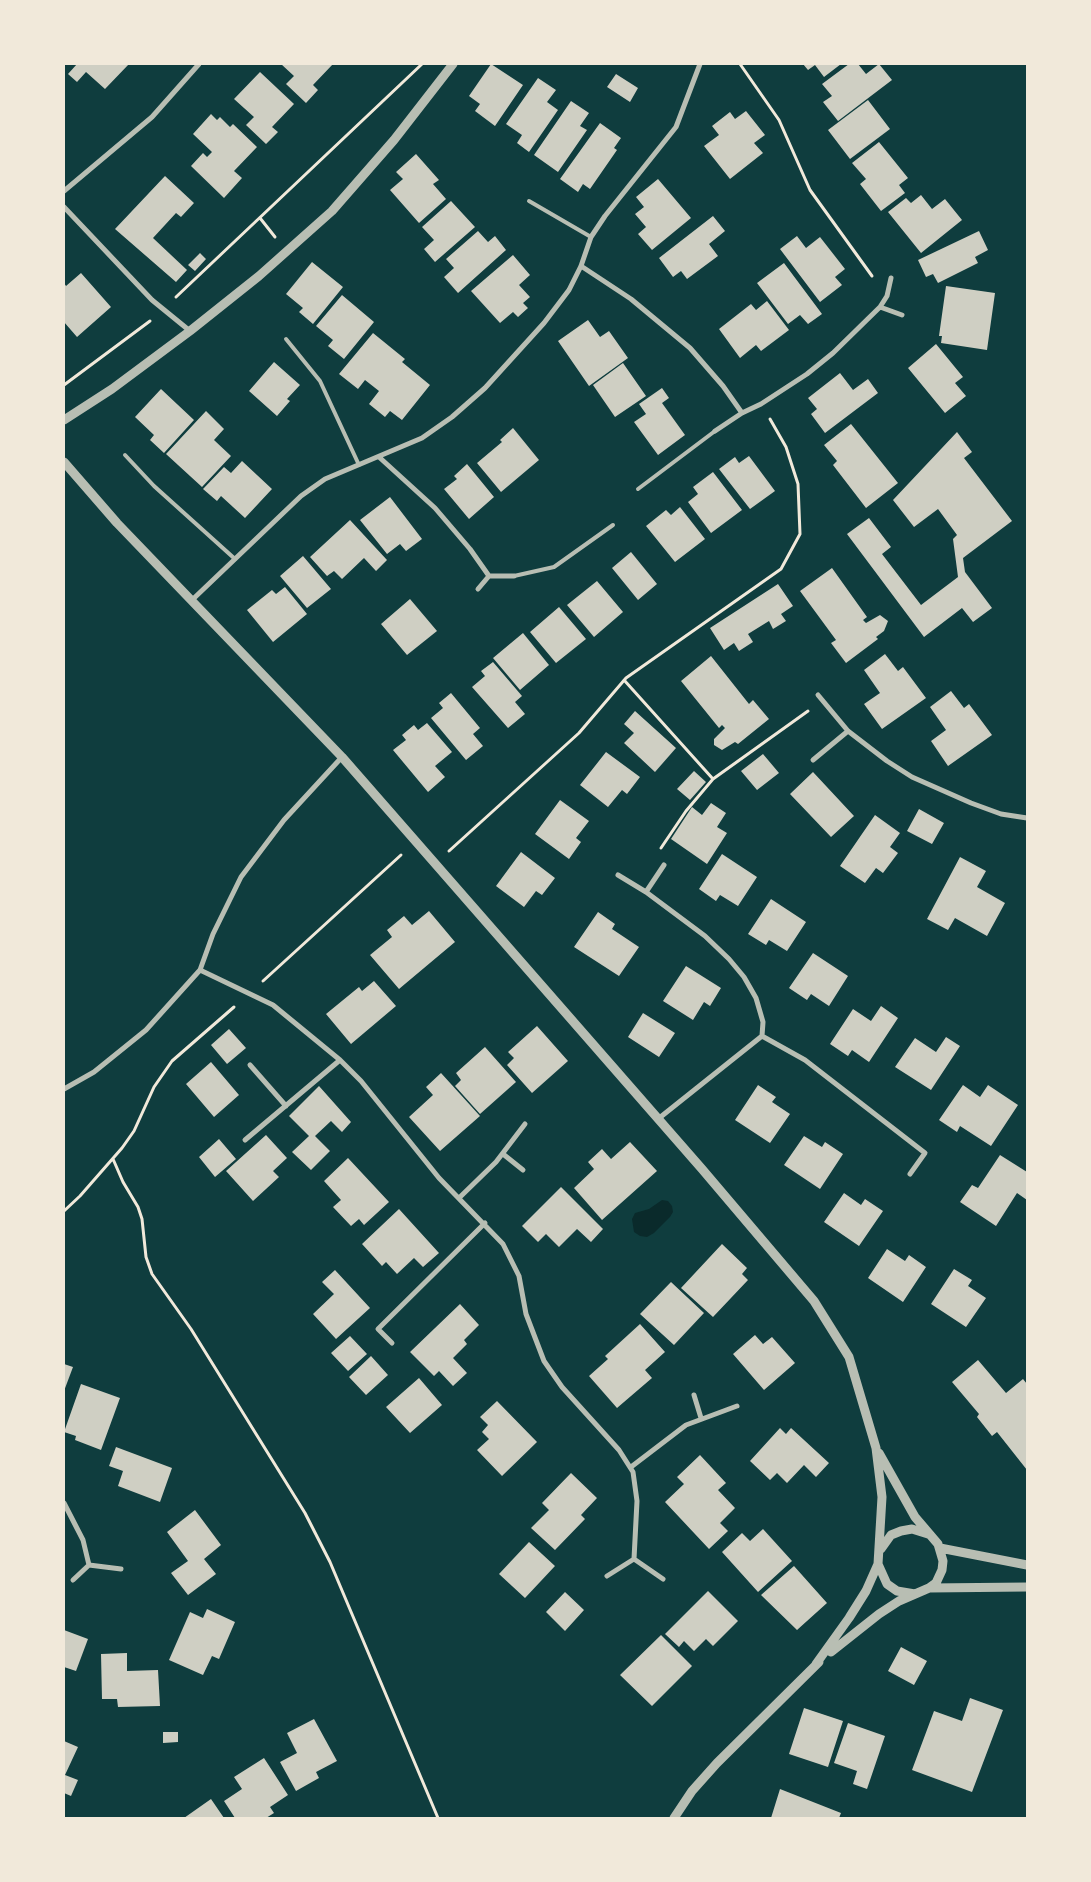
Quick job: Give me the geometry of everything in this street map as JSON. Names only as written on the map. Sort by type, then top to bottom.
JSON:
[{"type":"street","points":[[64,190],[152,117],[199,64]]},
{"type":"street","points":[[64,420],[112,389],[190,331],[259,276],[332,211],[394,140],[453,64]]},
{"type":"street","points":[[192,601],[301,496],[325,479],[422,438],[467,405],[544,323],[569,290],[581,266],[591,238],[605,216],[676,127],[700,64]]},
{"type":"street","points":[[64,207],[152,300],[190,331]]},
{"type":"street","points":[[581,266],[631,299],[690,348],[723,386],[742,413]]},
{"type":"street","points":[[714,431],[742,413],[761,404],[826,358],[880,307],[887,296],[891,278]]},
{"type":"street","points":[[880,307],[902,314]]},
{"type":"street","points":[[379,457],[435,508],[489,576]]},
{"type":"street","points":[[64,462],[117,523],[342,757],[436,863],[814,1301],[849,1357],[876,1448],[882,1497],[878,1564],[866,1591],[850,1618],[816,1664]]},
{"type":"street","points":[[478,589],[489,576],[514,576]]},
{"type":"street","points":[[818,695],[848,731],[886,761],[912,777],[1001,814],[1027,818]]},
{"type":"street","points":[[813,760],[848,731]]},
{"type":"street","points":[[64,1089],[94,1072],[146,1030],[200,970],[213,934],[241,877],[284,820],[342,757]]},
{"type":"street","points":[[646,892],[664,865]]},
{"type":"street","points":[[618,875],[646,892],[714,943],[736,966],[750,987],[759,1006],[763,1022],[762,1036],[658,1119]]},
{"type":"street","points":[[200,970],[250,992],[280,1009],[340,1060],[361,1081],[439,1178],[485,1223],[503,1244],[517,1269],[526,1314],[544,1361],[562,1387],[631,1467],[635,1479],[637,1501],[634,1559]]},
{"type":"street","points":[[762,1036],[805,1060],[925,1153],[910,1174]]},
{"type":"street","points":[[245,1140],[340,1060]]},
{"type":"street","points":[[250,1066],[286,1106]]},
{"type":"street","points":[[459,1198],[503,1154],[525,1124]]},
{"type":"street","points":[[503,1154],[523,1170]]},
{"type":"street","points":[[392,1343],[378,1329],[485,1223]]},
{"type":"street","points":[[694,1395],[701,1418]]},
{"type":"street","points":[[631,1467],[686,1426],[701,1418],[737,1406]]},
{"type":"street","points":[[674,1818],[692,1791],[717,1763],[816,1664],[879,1614],[929,1588],[936,1582],[942,1570],[943,1561],[940,1548],[915,1517],[876,1448]]},
{"type":"street","points":[[64,1503],[83,1540],[89,1565]]},
{"type":"street","points":[[880,1551],[891,1535],[901,1530],[912,1529],[930,1536]]},
{"type":"street","points":[[940,1548],[1027,1565]]},
{"type":"street","points":[[607,1576],[634,1559]]},
{"type":"street","points":[[634,1559],[662,1580]]},
{"type":"street","points":[[878,1564],[886,1584],[897,1591],[915,1594]]},
{"type":"street","points":[[89,1565],[121,1569]]},
{"type":"street","points":[[73,1580],[89,1565]]},
{"type":"street","points":[[929,1588],[1027,1587]]},
{"type":"lane","points":[[529,200],[591,238]]},
{"type":"lane","points":[[286,339],[320,381],[359,465]]},
{"type":"lane","points":[[638,489],[714,431]]},
{"type":"lane","points":[[125,455],[154,486],[235,559]]},
{"type":"lane","points":[[514,576],[554,567],[613,525]]},
{"type":"path","points":[[64,385],[140,331],[422,64]]},
{"type":"path","points":[[740,64],[779,120],[810,190],[887,296]]},
{"type":"path","points":[[436,863],[580,733],[624,680],[654,656],[734,604],[781,569],[800,534],[798,484],[786,447],[761,404]]},
{"type":"path","points":[[624,680],[713,779]]},
{"type":"path","points":[[664,865],[660,850],[686,811],[713,779],[822,701]]},
{"type":"path","points":[[64,1211],[113,1159],[134,1131],[154,1087],[172,1061],[416,841]]},
{"type":"path","points":[[113,1159],[123,1182],[138,1207],[142,1219],[146,1257],[152,1274],[191,1329],[305,1513],[326,1554],[438,1818]]},
{"type":"water","points":[[662,1200],[668,1201],[672,1206],[673,1212],[670,1217],[654,1233],[647,1237],[640,1236],[634,1232],[632,1219],[635,1213],[649,1209]]},
{"type":"building","points":[[77,64],[129,64],[105,89],[86,72],[77,82],[68,74]]},
{"type":"building","points":[[281,64],[333,64],[313,85],[318,90],[306,103],[286,84],[294,76]]},
{"type":"building","points":[[491,64],[523,85],[495,126],[475,111],[480,104],[469,96]]},
{"type":"building","points":[[803,64],[841,64],[824,77],[815,65],[808,70]]},
{"type":"building","points":[[849,64],[858,64],[866,74],[879,64],[892,80],[838,121],[823,102],[832,96],[822,84]]},
{"type":"building","points":[[260,72],[294,104],[272,127],[278,132],[266,144],[246,125],[254,117],[234,99]]},
{"type":"building","points":[[616,74],[638,88],[630,102],[607,87]]},
{"type":"building","points":[[538,78],[556,90],[547,102],[558,110],[529,152],[517,143],[522,135],[506,124]]},
{"type":"building","points":[[868,100],[890,129],[850,159],[828,130]]},
{"type":"building","points":[[571,101],[589,113],[580,126],[587,130],[558,172],[534,155]]},
{"type":"building","points":[[746,111],[765,135],[754,143],[763,153],[730,179],[704,146],[719,135],[712,126],[730,112],[735,119]]},
{"type":"building","points":[[211,114],[217,120],[220,117],[230,127],[233,124],[257,147],[234,171],[242,178],[224,198],[191,166],[203,153],[207,157],[212,152],[193,134]]},
{"type":"building","points":[[600,123],[621,138],[614,148],[617,150],[590,189],[583,184],[578,192],[560,179]]},
{"type":"building","points":[[879,142],[908,178],[899,185],[905,193],[881,211],[860,184],[866,179],[852,163]]},
{"type":"building","points":[[416,154],[439,180],[433,184],[446,199],[419,223],[390,190],[403,179],[396,172]]},
{"type":"building","points":[[165,176],[194,203],[181,217],[176,213],[153,238],[187,270],[176,282],[115,229]]},
{"type":"building","points":[[658,179],[691,218],[652,250],[638,234],[646,227],[635,214],[644,207],[636,197]]},
{"type":"building","points":[[921,195],[932,209],[945,199],[962,220],[921,253],[888,212],[906,198],[911,203]]},
{"type":"building","points":[[451,201],[475,227],[435,262],[424,249],[434,240],[422,227]]},
{"type":"building","points":[[713,216],[725,231],[709,244],[718,256],[687,279],[681,271],[673,277],[659,258]]},
{"type":"building","points":[[478,231],[488,242],[495,236],[506,250],[458,293],[444,277],[454,268],[446,259]]},
{"type":"building","points":[[979,231],[988,250],[975,257],[978,263],[938,283],[933,274],[926,277],[918,260]]},
{"type":"building","points":[[797,236],[806,248],[820,237],[845,269],[835,277],[842,285],[820,302],[780,249]]},
{"type":"building","points":[[200,253],[206,259],[195,271],[188,265]]},
{"type":"building","points":[[513,255],[530,275],[519,285],[530,297],[523,303],[528,308],[518,317],[513,312],[500,323],[471,291]]},
{"type":"building","points":[[312,262],[343,287],[313,324],[299,312],[303,308],[286,294]]},
{"type":"building","points":[[784,263],[822,314],[808,324],[800,315],[788,324],[757,283]]},
{"type":"building","points":[[81,273],[111,307],[77,337],[64,322],[64,283],[66,286]]},
{"type":"building","points":[[946,286],[995,293],[987,350],[941,343],[942,336],[939,336]]},
{"type":"building","points":[[342,295],[374,322],[344,359],[328,346],[333,340],[316,326]]},
{"type":"building","points":[[767,301],[789,330],[761,351],[756,345],[740,358],[719,329],[751,304],[756,310]]},
{"type":"building","points":[[588,320],[600,337],[609,331],[628,358],[589,386],[558,341]]},
{"type":"building","points":[[373,333],[405,359],[402,362],[430,385],[402,420],[390,411],[385,417],[369,404],[379,391],[365,380],[358,389],[339,374]]},
{"type":"building","points":[[936,344],[963,377],[955,383],[966,396],[945,413],[908,368]]},
{"type":"building","points":[[274,362],[300,385],[287,399],[290,401],[277,416],[249,391]]},
{"type":"building","points":[[623,363],[646,396],[615,417],[593,385]]},
{"type":"building","points":[[840,373],[853,390],[868,379],[878,393],[825,433],[811,414],[817,409],[808,398]]},
{"type":"building","points":[[662,388],[669,398],[662,403],[685,435],[658,455],[634,422],[646,414],[639,404]]},
{"type":"building","points":[[161,389],[194,420],[164,453],[150,440],[154,435],[135,417]]},
{"type":"building","points":[[206,411],[224,429],[214,440],[231,456],[202,487],[166,454]]},
{"type":"building","points":[[851,424],[898,483],[866,508],[833,465],[837,461],[824,445]]},
{"type":"building","points":[[513,428],[539,460],[501,492],[477,463],[502,442],[500,440]]},
{"type":"building","points":[[957,432],[972,452],[964,458],[1012,521],[963,558],[965,572],[992,608],[973,622],[962,608],[924,637],[847,534],[869,518],[891,547],[882,554],[921,605],[958,577],[953,539],[957,535],[938,509],[914,527],[893,500]]},
{"type":"building","points":[[749,456],[775,491],[750,509],[719,469],[735,457],[739,463]]},
{"type":"building","points":[[242,461],[272,489],[245,518],[221,496],[217,501],[203,489],[224,467],[231,473]]},
{"type":"building","points":[[467,464],[494,497],[469,519],[444,489],[457,479],[454,476]]},
{"type":"building","points":[[713,472],[742,510],[711,533],[688,502],[698,494],[693,487]]},
{"type":"building","points":[[390,497],[422,539],[406,551],[400,544],[387,554],[360,520]]},
{"type":"building","points":[[680,507],[705,539],[675,562],[646,526],[666,510],[671,515]]},
{"type":"building","points":[[350,520],[387,560],[376,571],[364,558],[342,579],[334,571],[327,576],[310,557]]},
{"type":"building","points":[[631,552],[657,584],[638,600],[612,568]]},
{"type":"building","points":[[303,556],[331,589],[307,608],[280,576]]},
{"type":"building","points":[[832,568],[867,617],[863,620],[866,623],[880,615],[888,621],[884,631],[876,637],[878,639],[846,663],[831,643],[836,640],[800,591]]},
{"type":"building","points":[[597,581],[623,612],[594,637],[567,605]]},
{"type":"building","points":[[778,584],[793,606],[781,614],[786,621],[773,629],[769,621],[748,634],[753,642],[739,651],[734,643],[724,650],[710,628]]},
{"type":"building","points":[[285,587],[307,614],[273,642],[247,610],[272,590],[276,594]]},
{"type":"building","points":[[410,599],[437,631],[407,655],[381,624]]},
{"type":"building","points":[[559,607],[586,639],[556,663],[530,632]]},
{"type":"building","points":[[523,633],[549,665],[520,690],[493,658]]},
{"type":"building","points":[[885,654],[898,671],[903,667],[926,698],[882,729],[864,704],[880,693],[864,670]]},
{"type":"building","points":[[711,656],[749,704],[753,700],[769,719],[738,744],[735,742],[722,750],[714,745],[714,739],[725,728],[722,725],[719,728],[681,681]]},
{"type":"building","points":[[493,662],[522,696],[515,702],[525,714],[508,728],[472,687],[485,676],[481,671]]},
{"type":"building","points":[[951,691],[964,708],[969,704],[992,735],[948,766],[931,741],[946,730],[930,707]]},
{"type":"building","points":[[451,693],[480,728],[473,734],[483,746],[466,760],[431,718],[443,708],[439,703]]},
{"type":"building","points":[[635,711],[676,748],[655,772],[624,743],[634,733],[624,724]]},
{"type":"building","points":[[427,723],[452,752],[435,766],[445,777],[428,792],[393,750],[406,740],[402,735],[414,725],[418,730]]},
{"type":"building","points":[[606,752],[640,777],[627,794],[622,790],[608,807],[580,785]]},
{"type":"building","points":[[763,754],[779,773],[757,790],[741,771]]},
{"type":"building","points":[[694,771],[706,782],[690,800],[677,789]]},
{"type":"building","points":[[813,772],[854,816],[831,837],[790,794]]},
{"type":"building","points":[[560,800],[589,821],[576,838],[581,842],[569,859],[535,834]]},
{"type":"building","points":[[711,803],[726,813],[717,827],[727,833],[707,864],[671,839],[692,807],[702,815]]},
{"type":"building","points":[[919,809],[944,823],[932,844],[907,831]]},
{"type":"building","points":[[875,815],[900,833],[890,847],[898,853],[883,873],[876,868],[865,883],[840,866]]},
{"type":"building","points":[[521,852],[555,878],[542,895],[536,891],[524,907],[496,886]]},
{"type":"building","points":[[722,854],[757,877],[738,906],[720,895],[716,901],[699,889]]},
{"type":"building","points":[[960,857],[986,871],[977,887],[1005,903],[987,936],[955,918],[948,930],[927,919]]},
{"type":"building","points":[[771,899],[806,922],[787,951],[769,940],[766,945],[748,934]]},
{"type":"building","points":[[429,911],[455,942],[399,989],[370,955],[392,937],[387,930],[404,916],[412,925]]},
{"type":"building","points":[[598,912],[615,924],[612,929],[639,947],[619,976],[574,947]]},
{"type":"building","points":[[813,953],[848,976],[829,1006],[811,994],[807,1000],[789,988]]},
{"type":"building","points":[[686,966],[721,988],[710,1006],[704,1002],[693,1020],[663,1001]]},
{"type":"building","points":[[374,981],[396,1006],[351,1044],[326,1014],[359,987],[362,991]]},
{"type":"building","points":[[881,1006],[898,1018],[869,1062],[852,1050],[848,1056],[830,1044],[853,1009],[871,1021]]},
{"type":"building","points":[[643,1013],[675,1033],[659,1057],[628,1037]]},
{"type":"building","points":[[537,1026],[568,1061],[532,1093],[507,1065],[514,1058],[508,1052]]},
{"type":"building","points":[[229,1029],[246,1048],[227,1064],[211,1045]]},
{"type":"building","points":[[946,1037],[960,1046],[931,1090],[895,1067],[915,1038],[936,1052]]},
{"type":"building","points":[[485,1047],[516,1082],[480,1114],[455,1086],[461,1080],[456,1073]]},
{"type":"building","points":[[211,1062],[239,1095],[214,1117],[186,1084]]},
{"type":"building","points":[[441,1073],[480,1116],[440,1151],[409,1117],[433,1095],[426,1087]]},
{"type":"building","points":[[758,1085],[776,1097],[772,1102],[790,1114],[770,1143],[735,1120]]},
{"type":"building","points":[[963,1085],[980,1097],[988,1085],[1018,1105],[991,1146],[960,1126],[957,1132],[939,1120]]},
{"type":"building","points":[[319,1086],[351,1122],[342,1132],[331,1121],[315,1136],[330,1151],[311,1170],[292,1152],[309,1136],[289,1116]]},
{"type":"building","points":[[266,1135],[287,1158],[273,1171],[279,1177],[253,1201],[226,1171]]},
{"type":"building","points":[[804,1136],[822,1147],[825,1142],[843,1154],[820,1189],[784,1165]]},
{"type":"building","points":[[219,1139],[236,1159],[215,1177],[199,1157]]},
{"type":"building","points":[[630,1142],[657,1171],[602,1220],[574,1188],[594,1169],[588,1162],[602,1149],[611,1159]]},
{"type":"building","points":[[1000,1155],[1027,1172],[1027,1200],[1017,1193],[996,1226],[960,1202],[972,1185],[978,1188]]},
{"type":"building","points":[[348,1158],[389,1202],[364,1225],[359,1219],[351,1226],[333,1207],[341,1200],[324,1181]]},
{"type":"building","points":[[561,1187],[603,1229],[591,1242],[577,1229],[559,1247],[546,1234],[538,1242],[522,1226]]},
{"type":"building","points":[[844,1193],[861,1205],[865,1199],[883,1211],[859,1246],[824,1222]]},
{"type":"building","points":[[399,1209],[439,1253],[423,1267],[414,1258],[397,1274],[386,1262],[382,1266],[362,1244]]},
{"type":"building","points":[[722,1244],[747,1268],[742,1274],[748,1280],[713,1317],[681,1288]]},
{"type":"building","points":[[887,1249],[905,1261],[909,1255],[926,1267],[903,1302],[868,1278]]},
{"type":"building","points":[[954,1269],[972,1280],[968,1286],[986,1298],[966,1327],[931,1304]]},
{"type":"building","points":[[335,1270],[370,1308],[336,1339],[313,1314],[334,1294],[322,1282]]},
{"type":"building","points":[[671,1282],[704,1313],[674,1345],[640,1314]]},
{"type":"building","points":[[460,1304],[479,1325],[464,1340],[467,1344],[453,1358],[467,1373],[453,1386],[439,1371],[434,1376],[410,1352]]},
{"type":"building","points":[[640,1324],[665,1352],[645,1370],[652,1378],[617,1408],[589,1376],[608,1359],[605,1356]]},
{"type":"building","points":[[755,1335],[763,1344],[772,1337],[795,1363],[764,1390],[733,1354]]},
{"type":"building","points":[[350,1336],[367,1354],[348,1371],[331,1353]]},
{"type":"building","points":[[371,1356],[388,1375],[366,1395],[349,1377]]},
{"type":"building","points":[[978,1360],[1006,1393],[1023,1379],[1027,1384],[1027,1470],[997,1432],[992,1436],[977,1417],[979,1414],[952,1382]]},
{"type":"building","points":[[64,1364],[73,1367],[64,1391]]},
{"type":"building","points":[[419,1378],[442,1405],[410,1433],[386,1407]]},
{"type":"building","points":[[81,1384],[120,1398],[101,1450],[75,1440],[76,1436],[64,1432]]},
{"type":"building","points":[[497,1401],[537,1442],[502,1476],[477,1450],[489,1439],[482,1432],[488,1425],[480,1417]]},
{"type":"building","points":[[780,1428],[786,1434],[791,1428],[829,1463],[816,1477],[804,1465],[787,1483],[777,1473],[770,1480],[750,1461]]},
{"type":"building","points":[[116,1447],[172,1468],[160,1502],[118,1486],[123,1471],[109,1466]]},
{"type":"building","points":[[700,1455],[726,1483],[718,1490],[735,1508],[720,1523],[728,1531],[709,1549],[665,1502],[684,1484],[677,1477]]},
{"type":"building","points":[[571,1473],[597,1498],[581,1515],[585,1519],[555,1550],[531,1528],[549,1510],[542,1503]]},
{"type":"building","points":[[195,1510],[221,1545],[204,1559],[216,1574],[188,1595],[171,1573],[188,1561],[167,1532]]},
{"type":"building","points":[[763,1529],[792,1561],[758,1592],[722,1552],[742,1533],[750,1541]]},
{"type":"building","points":[[529,1542],[555,1566],[525,1598],[499,1574]]},
{"type":"building","points":[[794,1566],[827,1603],[797,1630],[761,1595]]},
{"type":"building","points":[[708,1591],[738,1621],[713,1646],[706,1639],[694,1651],[684,1641],[679,1647],[665,1634]]},
{"type":"building","points":[[565,1592],[584,1610],[565,1631],[546,1612]]},
{"type":"building","points":[[207,1609],[235,1622],[219,1659],[212,1656],[203,1675],[169,1660],[190,1612],[203,1618]]},
{"type":"building","points":[[64,1630],[88,1639],[76,1671],[64,1667]]},
{"type":"building","points":[[661,1635],[692,1666],[652,1706],[620,1675]]},
{"type":"building","points":[[901,1647],[927,1661],[914,1685],[888,1671]]},
{"type":"building","points":[[127,1653],[127,1671],[158,1670],[160,1706],[118,1707],[117,1699],[102,1699],[101,1654]]},
{"type":"building","points":[[970,1698],[1003,1710],[972,1792],[912,1770],[934,1711],[962,1721]]},
{"type":"building","points":[[804,1708],[843,1721],[828,1767],[789,1754]]},
{"type":"building","points":[[314,1719],[337,1761],[316,1772],[319,1778],[296,1791],[280,1762],[297,1753],[287,1733]]},
{"type":"building","points":[[848,1723],[885,1736],[867,1789],[853,1784],[857,1771],[834,1763]]},
{"type":"building","points":[[163,1732],[178,1732],[178,1742],[163,1743]]},
{"type":"building","points":[[64,1741],[78,1747],[65,1775],[78,1780],[71,1796],[64,1793]]},
{"type":"building","points":[[264,1758],[288,1795],[270,1807],[274,1813],[266,1818],[235,1818],[224,1801],[242,1789],[234,1777]]},
{"type":"building","points":[[780,1789],[841,1813],[839,1818],[771,1818]]},
{"type":"building","points":[[211,1799],[224,1818],[184,1818]]}]
